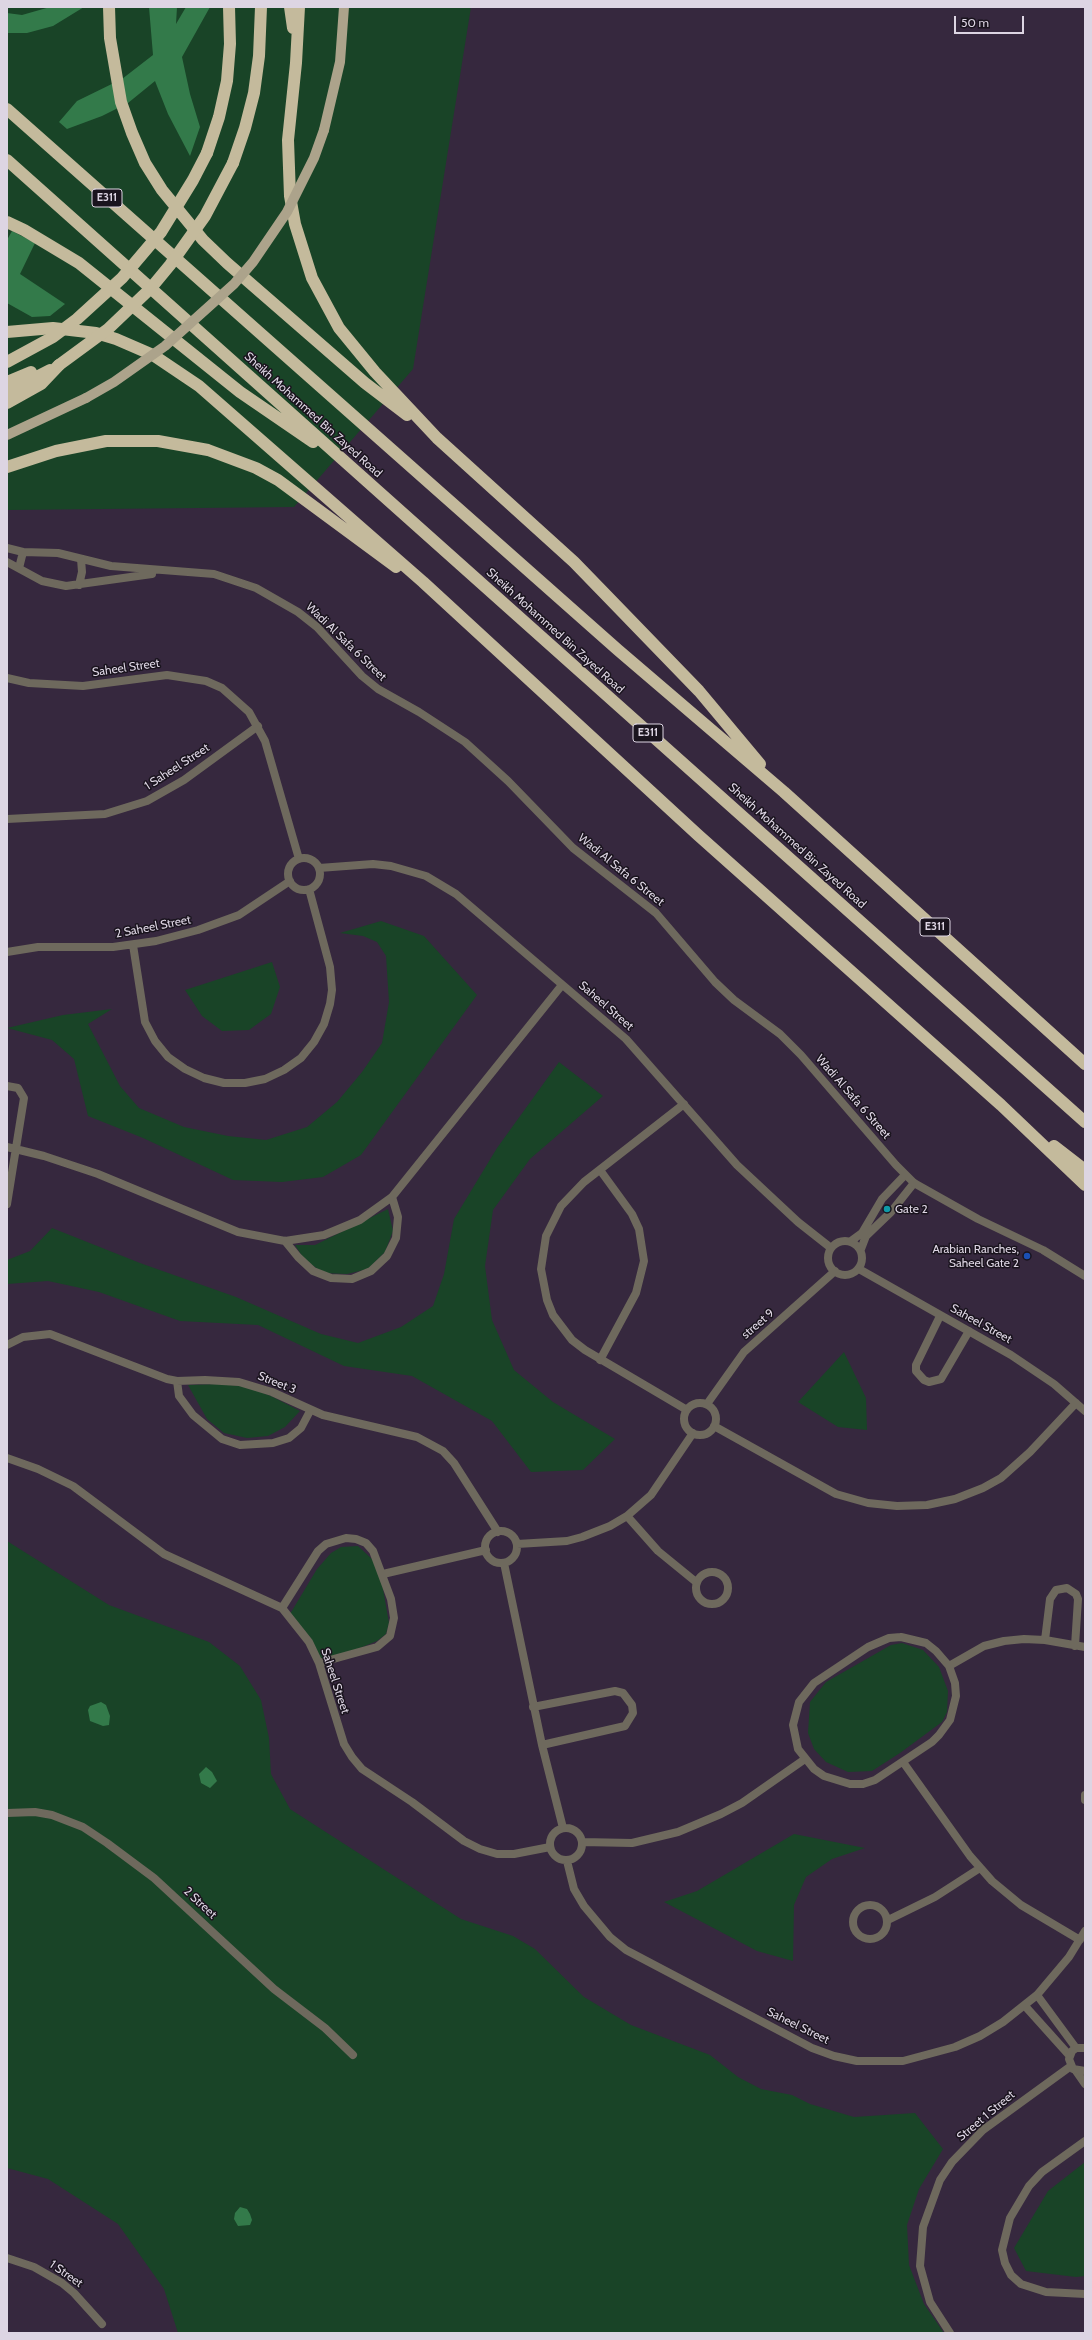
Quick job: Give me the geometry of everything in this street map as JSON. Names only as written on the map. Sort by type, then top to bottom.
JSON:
[{"type":"highway","points":[[108,7],[114,70],[132,133],[145,163],[178,211],[203,240],[283,311],[365,383],[437,438],[574,562],[699,691],[784,792]]},
{"type":"highway","points":[[7,362],[40,345],[77,319],[122,278],[161,232],[178,207],[206,153],[219,117],[227,81],[230,44],[229,7]]},
{"type":"highway","points":[[10,391],[41,384],[60,365],[84,348],[130,309],[170,265],[205,216],[233,163],[245,128],[254,93],[259,56],[261,7]]},
{"type":"highway","points":[[290,7],[296,63]]},
{"type":"highway","points":[[299,7],[296,63],[288,140],[288,168],[295,224],[310,272],[324,304],[356,351],[437,438]]},
{"type":"highway","name":"Sheikh Mohammed Bin Zayed Road","points":[[7,109],[618,650],[784,792],[1085,1064]]},
{"type":"highway","name":"Sheikh Mohammed Bin Zayed Road","points":[[7,160],[1085,1122]]},
{"type":"highway","points":[[7,222],[24,230],[79,263],[240,392],[344,462]]},
{"type":"highway","points":[[7,332],[53,328],[96,333],[137,347],[170,364],[199,386],[423,582],[698,835],[1000,1105],[1085,1185]]},
{"type":"highway","points":[[10,391],[36,370],[60,365]]},
{"type":"highway","points":[[7,467],[56,451],[106,441],[158,441],[208,450],[256,468],[278,480],[382,558],[423,582]]},
{"type":"highway","points":[[1000,1105],[1085,1170]]},
{"type":"main road","points":[[7,435],[86,398],[114,382],[165,346],[234,284],[271,237],[287,212],[314,158],[324,130],[340,62],[344,7]]},
{"type":"street","name":"Wadi Al Safa 6 Street","points":[[7,548],[23,552],[58,553],[111,566],[193,571],[236,580],[278,598],[317,627],[362,676],[378,689],[419,712],[465,742],[508,781],[573,848],[656,912],[715,982],[734,1000],[780,1034],[800,1055],[905,1175],[914,1183],[978,1219],[1043,1250],[1085,1276]]},
{"type":"street","points":[[19,568],[23,552]]},
{"type":"street","points":[[79,585],[82,572],[81,558]]},
{"type":"street","name":"Wadi Al Safa 6 Street","points":[[7,562],[30,576],[48,583],[66,586],[171,570]]},
{"type":"street","name":"Saheel Street","points":[[7,678],[35,683],[83,686],[147,676],[187,676],[206,680],[222,688],[236,699],[258,726],[272,764],[299,859]]},
{"type":"street","name":"1 Saheel Street","points":[[7,819],[105,814],[147,802],[178,784],[258,726]]},
{"type":"street","points":[[299,859],[313,860],[319,868],[320,878],[314,887],[309,889],[298,888],[290,881],[288,876],[290,866],[299,859]]},
{"type":"street","name":"Saheel Street","points":[[319,868],[373,864],[409,870],[426,876],[456,894],[626,1039],[728,1155],[762,1190],[831,1248]]},
{"type":"street","name":"2 Saheel Street","points":[[7,952],[38,947],[91,948],[133,945],[198,930],[238,915],[290,881]]},
{"type":"street","points":[[133,945],[145,1022],[155,1041],[168,1057],[185,1070],[204,1078],[231,1083],[245,1083],[265,1079],[284,1070],[301,1058],[310,1048],[324,1024],[330,1004],[332,990],[330,967],[309,889]]},
{"type":"street","points":[[7,1147],[98,1174],[238,1232],[285,1241],[305,1239],[343,1229],[360,1220],[392,1196],[562,985]]},
{"type":"street","points":[[7,1086],[18,1088],[24,1098],[7,1204]]},
{"type":"street","points":[[684,1104],[571,1194],[555,1215],[546,1236],[541,1269],[547,1300],[562,1328],[576,1344],[600,1360],[687,1410]]},
{"type":"street","points":[[600,1170],[634,1219],[643,1245],[644,1261],[636,1293],[600,1360]]},
{"type":"street","points":[[905,1175],[882,1199],[871,1225],[864,1240],[861,1249],[863,1259],[859,1269],[850,1274],[835,1271],[829,1263],[831,1248],[840,1241],[851,1241],[871,1225],[891,1212],[914,1183]]},
{"type":"street","points":[[894,1186],[904,1195]]},
{"type":"street","points":[[285,1241],[312,1271],[331,1278],[352,1279],[371,1271],[387,1256],[396,1238],[398,1217],[392,1196]]},
{"type":"street","points":[[851,1241],[861,1249]]},
{"type":"street","name":"Saheel Street","points":[[859,1269],[1033,1369],[1085,1411]]},
{"type":"street","name":"street 9","points":[[706,1404],[744,1352],[835,1271]]},
{"type":"street","points":[[940,1316],[916,1365],[919,1376],[924,1380],[929,1382],[941,1379],[969,1331]]},
{"type":"street","name":"Street 3","points":[[7,1345],[23,1336],[50,1334],[157,1375],[177,1381],[216,1380],[239,1382],[272,1392],[310,1411],[417,1437],[432,1443],[454,1463],[498,1532]]},
{"type":"street","points":[[177,1381],[179,1396],[193,1415],[222,1439],[240,1445],[273,1443],[289,1438],[301,1428],[310,1411]]},
{"type":"street","points":[[696,1403],[706,1404],[714,1411],[714,1426],[703,1434],[693,1433],[688,1430],[684,1420],[687,1410],[696,1403]]},
{"type":"street","points":[[714,1426],[836,1494],[875,1504],[897,1506],[926,1505],[955,1499],[983,1488],[1001,1478],[1022,1461],[1076,1403]]},
{"type":"street","points":[[517,1544],[567,1541],[610,1526],[627,1516],[650,1495],[670,1470],[693,1433]]},
{"type":"street","name":"Saheel Street","points":[[7,1458],[38,1469],[73,1486],[164,1554],[282,1608],[309,1642],[318,1663],[344,1744],[362,1769],[412,1802],[464,1841],[480,1850],[497,1854],[514,1854],[550,1846]]},
{"type":"street","points":[[627,1516],[658,1551],[696,1582]]},
{"type":"street","points":[[498,1532],[512,1535],[517,1544],[512,1558],[504,1563],[490,1558],[486,1550],[487,1541],[498,1532]]},
{"type":"street","points":[[282,1608],[318,1551],[335,1540],[346,1538],[366,1543],[373,1551],[383,1574],[394,1618],[390,1636],[377,1647],[318,1663]]},
{"type":"street","points":[[383,1574],[486,1550]]},
{"type":"street","points":[[504,1563],[533,1707],[562,1828]]},
{"type":"street","points":[[708,1572],[719,1573],[723,1576],[728,1586],[726,1596],[718,1603],[707,1604],[698,1597],[696,1592],[696,1582],[699,1577],[708,1572]]},
{"type":"street","points":[[1045,1640],[1050,1599],[1056,1590],[1067,1588],[1076,1594],[1078,1599],[1075,1646]]},
{"type":"street","points":[[889,1638],[914,1639],[936,1651],[949,1666],[955,1683],[956,1696],[950,1720],[940,1735],[903,1762],[875,1780],[863,1784],[850,1784],[824,1776],[805,1759],[794,1737],[793,1725],[799,1702],[814,1683],[868,1647],[889,1638]]},
{"type":"street","points":[[949,1666],[984,1646],[1004,1641],[1024,1639],[1045,1640],[1085,1648]]},
{"type":"street","points":[[533,1707],[615,1691],[623,1693],[632,1705],[633,1713],[625,1726],[542,1745]]},
{"type":"street","points":[[582,1842],[632,1843],[685,1829],[742,1803],[805,1759]]},
{"type":"street","points":[[903,1762],[980,1868],[1021,1904],[1080,1940]]},
{"type":"street","points":[[1085,1795],[1085,1800]]},
{"type":"street","name":"2 Street","points":[[7,1813],[35,1812],[52,1815],[83,1827],[108,1843],[154,1878],[274,1989],[325,2028],[353,2055]]},
{"type":"street","points":[[562,1828],[573,1829],[578,1833],[582,1842],[580,1852],[573,1859],[568,1861],[554,1856],[550,1846],[554,1833],[562,1828]]},
{"type":"street","name":"Saheel Street","points":[[568,1861],[574,1889],[584,1906],[610,1937],[626,1950],[792,2038],[834,2056],[880,2062],[903,2062],[929,2056],[980,2036],[1025,2006],[1037,1995],[1080,1940],[1085,1931]]},
{"type":"street","points":[[888,1920],[935,1897],[980,1868]]},
{"type":"street","points":[[866,1905],[878,1906],[886,1914],[888,1920],[887,1926],[882,1935],[872,1940],[861,1937],[854,1928],[853,1922],[857,1911],[866,1905]]},
{"type":"street","points":[[1037,1995],[1076,2048]]},
{"type":"street","points":[[1025,2006],[1069,2055],[1074,2068],[1085,2084]]},
{"type":"street","points":[[1050,2034],[1060,2026]]},
{"type":"street","points":[[1069,2055],[1076,2048],[1085,2048]]},
{"type":"street","points":[[1074,2068],[1085,2071]]},
{"type":"street","name":"Street 1 Street","points":[[950,2333],[930,2302],[920,2266],[923,2227],[940,2180],[952,2162],[983,2130],[1074,2068]]},
{"type":"street","points":[[1085,2141],[1042,2172],[1029,2186],[1010,2218],[1002,2250],[1005,2263],[1011,2275],[1022,2284],[1046,2292],[1085,2294]]},
{"type":"street","name":"1 Street","points":[[7,2258],[34,2267],[62,2283],[74,2293],[102,2324]]},
{"type":"green space","points":[[7,7],[471,7],[413,369],[294,507],[7,510]]},
{"type":"green space","points":[[50,7],[84,7],[53,26],[27,33],[7,33],[7,13],[22,15]]},
{"type":"green space","points":[[149,7],[177,7],[176,24],[186,7],[210,7],[182,57],[190,94],[200,127],[190,156],[168,114],[155,81],[128,103],[102,116],[67,129],[59,122],[77,101],[122,79],[153,55]]},
{"type":"green space","points":[[12,231],[35,243],[20,274],[65,304],[50,316],[32,317],[7,303],[7,240]]},
{"type":"green space","points":[[381,921],[424,936],[477,995],[361,1155],[323,1177],[282,1182],[233,1180],[143,1138],[88,1116],[74,1059],[52,1040],[7,1028],[63,1015],[112,1009],[88,1024],[120,1086],[139,1108],[184,1127],[228,1136],[266,1140],[307,1127],[337,1102],[362,1072],[382,1043],[389,1002],[386,956],[377,942],[363,936],[340,933]]},
{"type":"green space","points":[[272,962],[280,987],[271,1014],[249,1030],[222,1031],[202,1016],[185,990]]},
{"type":"green space","points":[[559,1062],[603,1096],[530,1159],[493,1210],[485,1266],[492,1320],[514,1370],[553,1402],[615,1439],[583,1470],[531,1472],[492,1421],[412,1376],[344,1366],[258,1325],[180,1321],[99,1292],[48,1281],[7,1284],[7,1260],[30,1251],[52,1228],[140,1263],[236,1297],[321,1334],[358,1343],[401,1327],[433,1306],[444,1274],[454,1219],[497,1148]]},
{"type":"green space","points":[[388,1209],[393,1231],[385,1252],[368,1269],[347,1274],[323,1273],[304,1259],[295,1245],[315,1245]]},
{"type":"green space","points":[[844,1352],[866,1398],[867,1430],[838,1427],[798,1402]]},
{"type":"green space","points":[[218,1384],[243,1386],[271,1396],[300,1411],[285,1427],[268,1436],[247,1438],[224,1433],[207,1419],[188,1385]]},
{"type":"green space","points":[[7,1541],[109,1605],[209,1642],[240,1666],[261,1700],[269,1738],[271,1774],[290,1809],[461,1919],[513,1936],[535,1949],[584,1997],[631,2025],[710,2055],[738,2077],[761,2089],[792,2095],[810,2104],[854,2117],[915,2113],[943,2149],[919,2189],[907,2225],[909,2265],[924,2304],[944,2333],[178,2333],[164,2289],[118,2224],[48,2179],[7,2168]]},
{"type":"green space","points":[[358,1546],[373,1560],[382,1583],[389,1623],[386,1634],[377,1641],[323,1663],[310,1637],[290,1614],[317,1569],[331,1553],[341,1547]]},
{"type":"green space","points":[[902,1643],[923,1650],[939,1667],[948,1691],[947,1712],[942,1722],[900,1753],[872,1771],[848,1772],[826,1762],[814,1749],[808,1733],[810,1702],[826,1682],[891,1645]]},
{"type":"green space","points":[[101,1702],[106,1705],[110,1716],[109,1725],[103,1726],[90,1721],[88,1710],[90,1706]]},
{"type":"green space","points":[[206,1767],[212,1772],[217,1781],[210,1788],[201,1783],[199,1774]]},
{"type":"green space","points":[[794,1834],[865,1848],[832,1859],[806,1877],[794,1905],[793,1961],[757,1951],[664,1902],[697,1891]]},
{"type":"green space","points":[[1085,2162],[1085,2276],[1076,2277],[1026,2271],[1014,2248],[1048,2191]]},
{"type":"green space","points":[[240,2207],[247,2209],[250,2214],[252,2220],[250,2225],[238,2226],[234,2219],[235,2213]]},
{"type":"place","name":"Gate 2","points":[[887,1209]]},
{"type":"place","name":"Arabian Ranches, Saheel Gate 2","points":[[1027,1256]]}]
